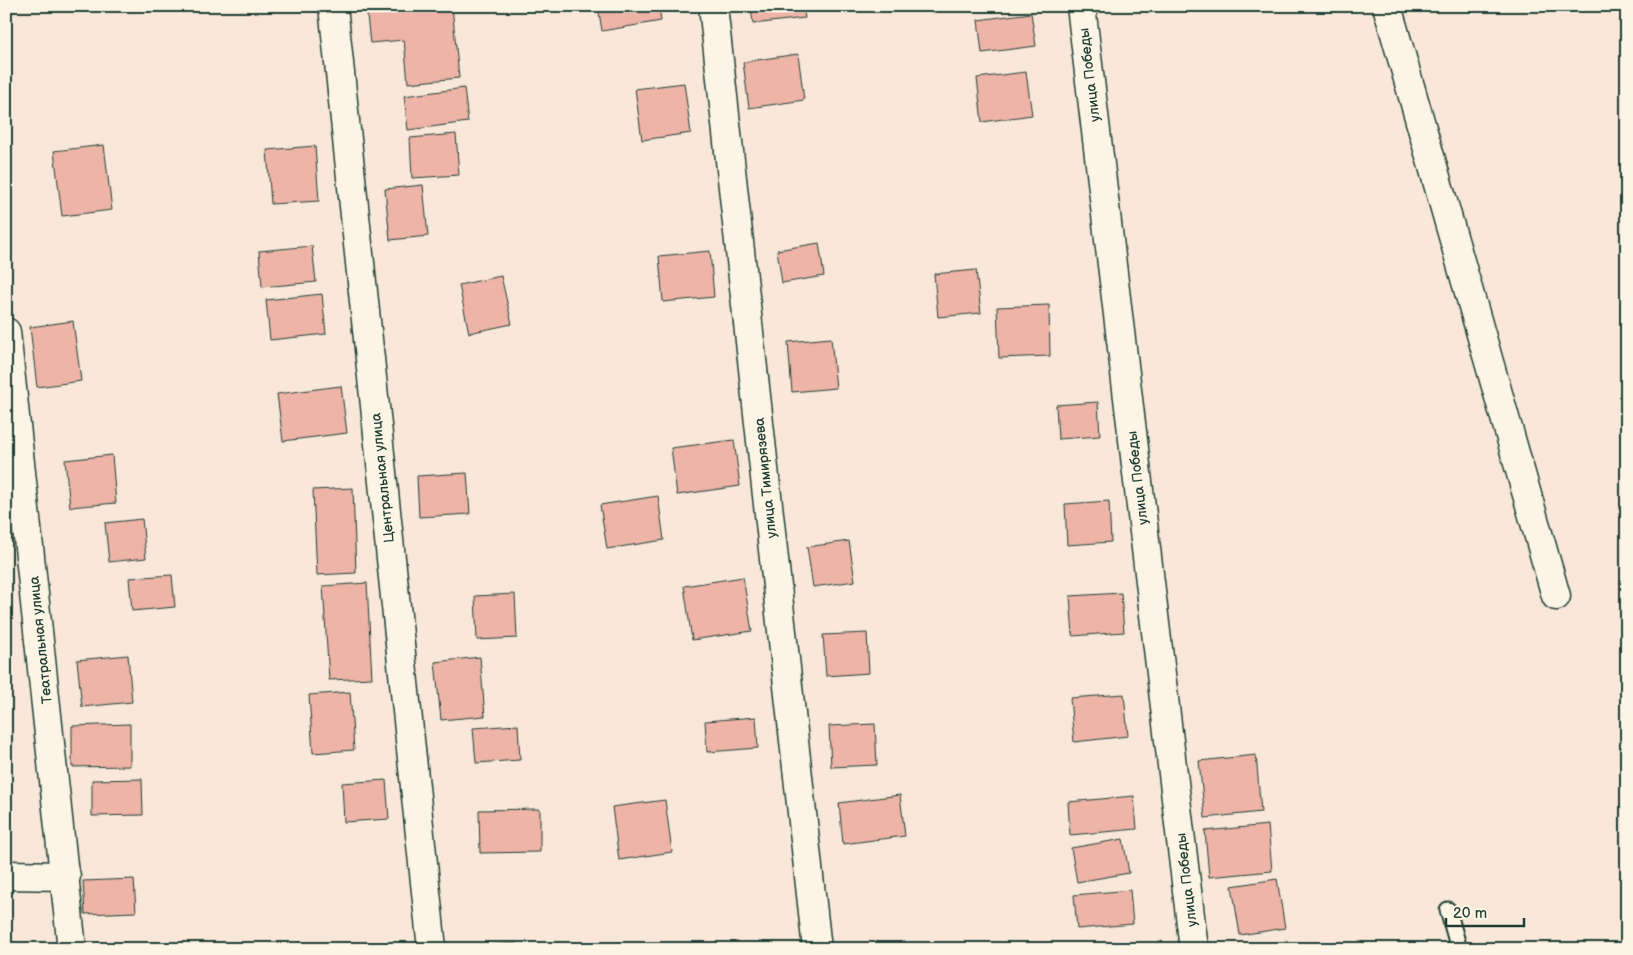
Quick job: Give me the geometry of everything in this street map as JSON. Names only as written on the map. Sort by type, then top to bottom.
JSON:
[{"type":"street","name":"Центральная улица","points":[[333,6],[432,949]]},
{"type":"street","name":"улица Тимирязева","points":[[713,6],[817,949]]},
{"type":"street","name":"улица Победы","points":[[1080,6],[1194,949]]},
{"type":"street","points":[[1387,6],[1556,596]]},
{"type":"street","name":"Театральная улица","points":[[6,332],[66,876],[72,949]]},
{"type":"street","points":[[6,875],[66,876]]},
{"type":"lane","points":[[1448,910],[1459,949]]},
{"type":"building","points":[[366,6],[452,6],[459,78],[408,83],[404,40],[370,43]]},
{"type":"building","points":[[598,6],[659,6],[661,21],[602,31]]},
{"type":"building","points":[[751,6],[803,6],[805,18],[753,24]]},
{"type":"building","points":[[1031,13],[1036,46],[982,53],[978,20]]},
{"type":"building","points":[[798,54],[804,100],[749,108],[743,62]]},
{"type":"building","points":[[1026,72],[1032,115],[982,122],[977,78]]},
{"type":"building","points":[[684,83],[691,133],[642,140],[635,89]]},
{"type":"building","points":[[464,88],[468,122],[408,130],[404,96]]},
{"type":"building","points":[[456,134],[459,175],[412,178],[410,138]]},
{"type":"building","points":[[104,145],[112,210],[62,216],[54,151]]},
{"type":"building","points":[[315,146],[319,201],[271,204],[267,150]]},
{"type":"building","points":[[423,185],[428,236],[390,240],[385,189]]},
{"type":"building","points":[[819,243],[824,276],[782,283],[777,250]]},
{"type":"building","points":[[312,246],[316,282],[262,287],[259,251]]},
{"type":"building","points":[[710,251],[714,297],[663,302],[659,256]]},
{"type":"building","points":[[976,270],[981,313],[938,317],[934,274]]},
{"type":"building","points":[[501,276],[512,324],[469,333],[459,285]]},
{"type":"building","points":[[322,294],[326,334],[270,340],[266,300]]},
{"type":"building","points":[[1049,305],[1050,356],[999,358],[997,307]]},
{"type":"building","points":[[73,321],[81,381],[37,387],[30,327]]},
{"type":"building","points":[[831,338],[836,388],[792,392],[788,342]]},
{"type":"building","points":[[341,386],[347,433],[283,441],[277,394]]},
{"type":"building","points":[[1098,402],[1100,436],[1058,439],[1056,405]]},
{"type":"building","points":[[734,440],[740,486],[677,495],[671,448]]},
{"type":"building","points":[[112,455],[116,503],[70,507],[65,460]]},
{"type":"building","points":[[467,473],[470,514],[419,517],[417,476]]},
{"type":"building","points":[[353,488],[356,573],[317,575],[313,490]]},
{"type":"building","points":[[658,496],[664,540],[607,549],[600,505]]},
{"type":"building","points":[[1109,501],[1111,542],[1067,545],[1065,504]]},
{"type":"building","points":[[142,519],[146,558],[109,562],[105,523]]},
{"type":"building","points":[[849,541],[855,581],[813,587],[807,547]]},
{"type":"building","points":[[172,575],[175,607],[132,611],[129,578]]},
{"type":"building","points":[[743,577],[752,631],[692,640],[684,586]]},
{"type":"building","points":[[367,583],[372,678],[329,680],[323,586]]},
{"type":"building","points":[[1121,593],[1124,632],[1073,636],[1070,596]]},
{"type":"building","points":[[515,594],[517,638],[477,640],[475,596]]},
{"type":"building","points":[[6,632],[10,661],[6,661]]},
{"type":"building","points":[[867,633],[869,673],[826,676],[823,635]]},
{"type":"building","points":[[128,655],[132,702],[82,707],[77,660]]},
{"type":"building","points":[[480,657],[485,716],[441,720],[435,662]]},
{"type":"building","points":[[350,692],[354,750],[313,753],[309,695]]},
{"type":"building","points":[[1124,694],[1128,736],[1074,742],[1070,698]]},
{"type":"building","points":[[756,717],[758,748],[707,752],[705,721]]},
{"type":"building","points":[[130,724],[130,766],[72,767],[72,726]]},
{"type":"building","points":[[875,724],[877,765],[831,767],[829,726]]},
{"type":"building","points":[[518,725],[520,760],[476,763],[473,728]]},
{"type":"building","points":[[1256,755],[1261,812],[1205,818],[1199,761]]},
{"type":"building","points":[[142,779],[143,815],[92,816],[92,780]]},
{"type":"building","points":[[386,780],[389,819],[344,822],[342,783]]},
{"type":"building","points":[[900,795],[905,836],[843,844],[839,803]]},
{"type":"building","points":[[1134,796],[1137,829],[1070,835],[1068,802]]},
{"type":"building","points":[[665,800],[672,852],[619,860],[612,807]]},
{"type":"building","points":[[540,809],[540,852],[480,853],[479,810]]},
{"type":"building","points":[[1268,825],[1272,871],[1209,877],[1205,831]]},
{"type":"building","points":[[1123,839],[1129,873],[1077,882],[1071,848]]},
{"type":"building","points":[[134,879],[136,912],[85,914],[83,881]]},
{"type":"building","points":[[1277,879],[1285,928],[1240,935],[1232,886]]},
{"type":"building","points":[[1130,890],[1133,924],[1077,929],[1074,895]]},
{"type":"building","points":[[516,943],[516,949],[471,949],[470,946]]},
{"type":"building","points":[[1042,943],[1043,949],[1002,949],[1002,947]]}]
